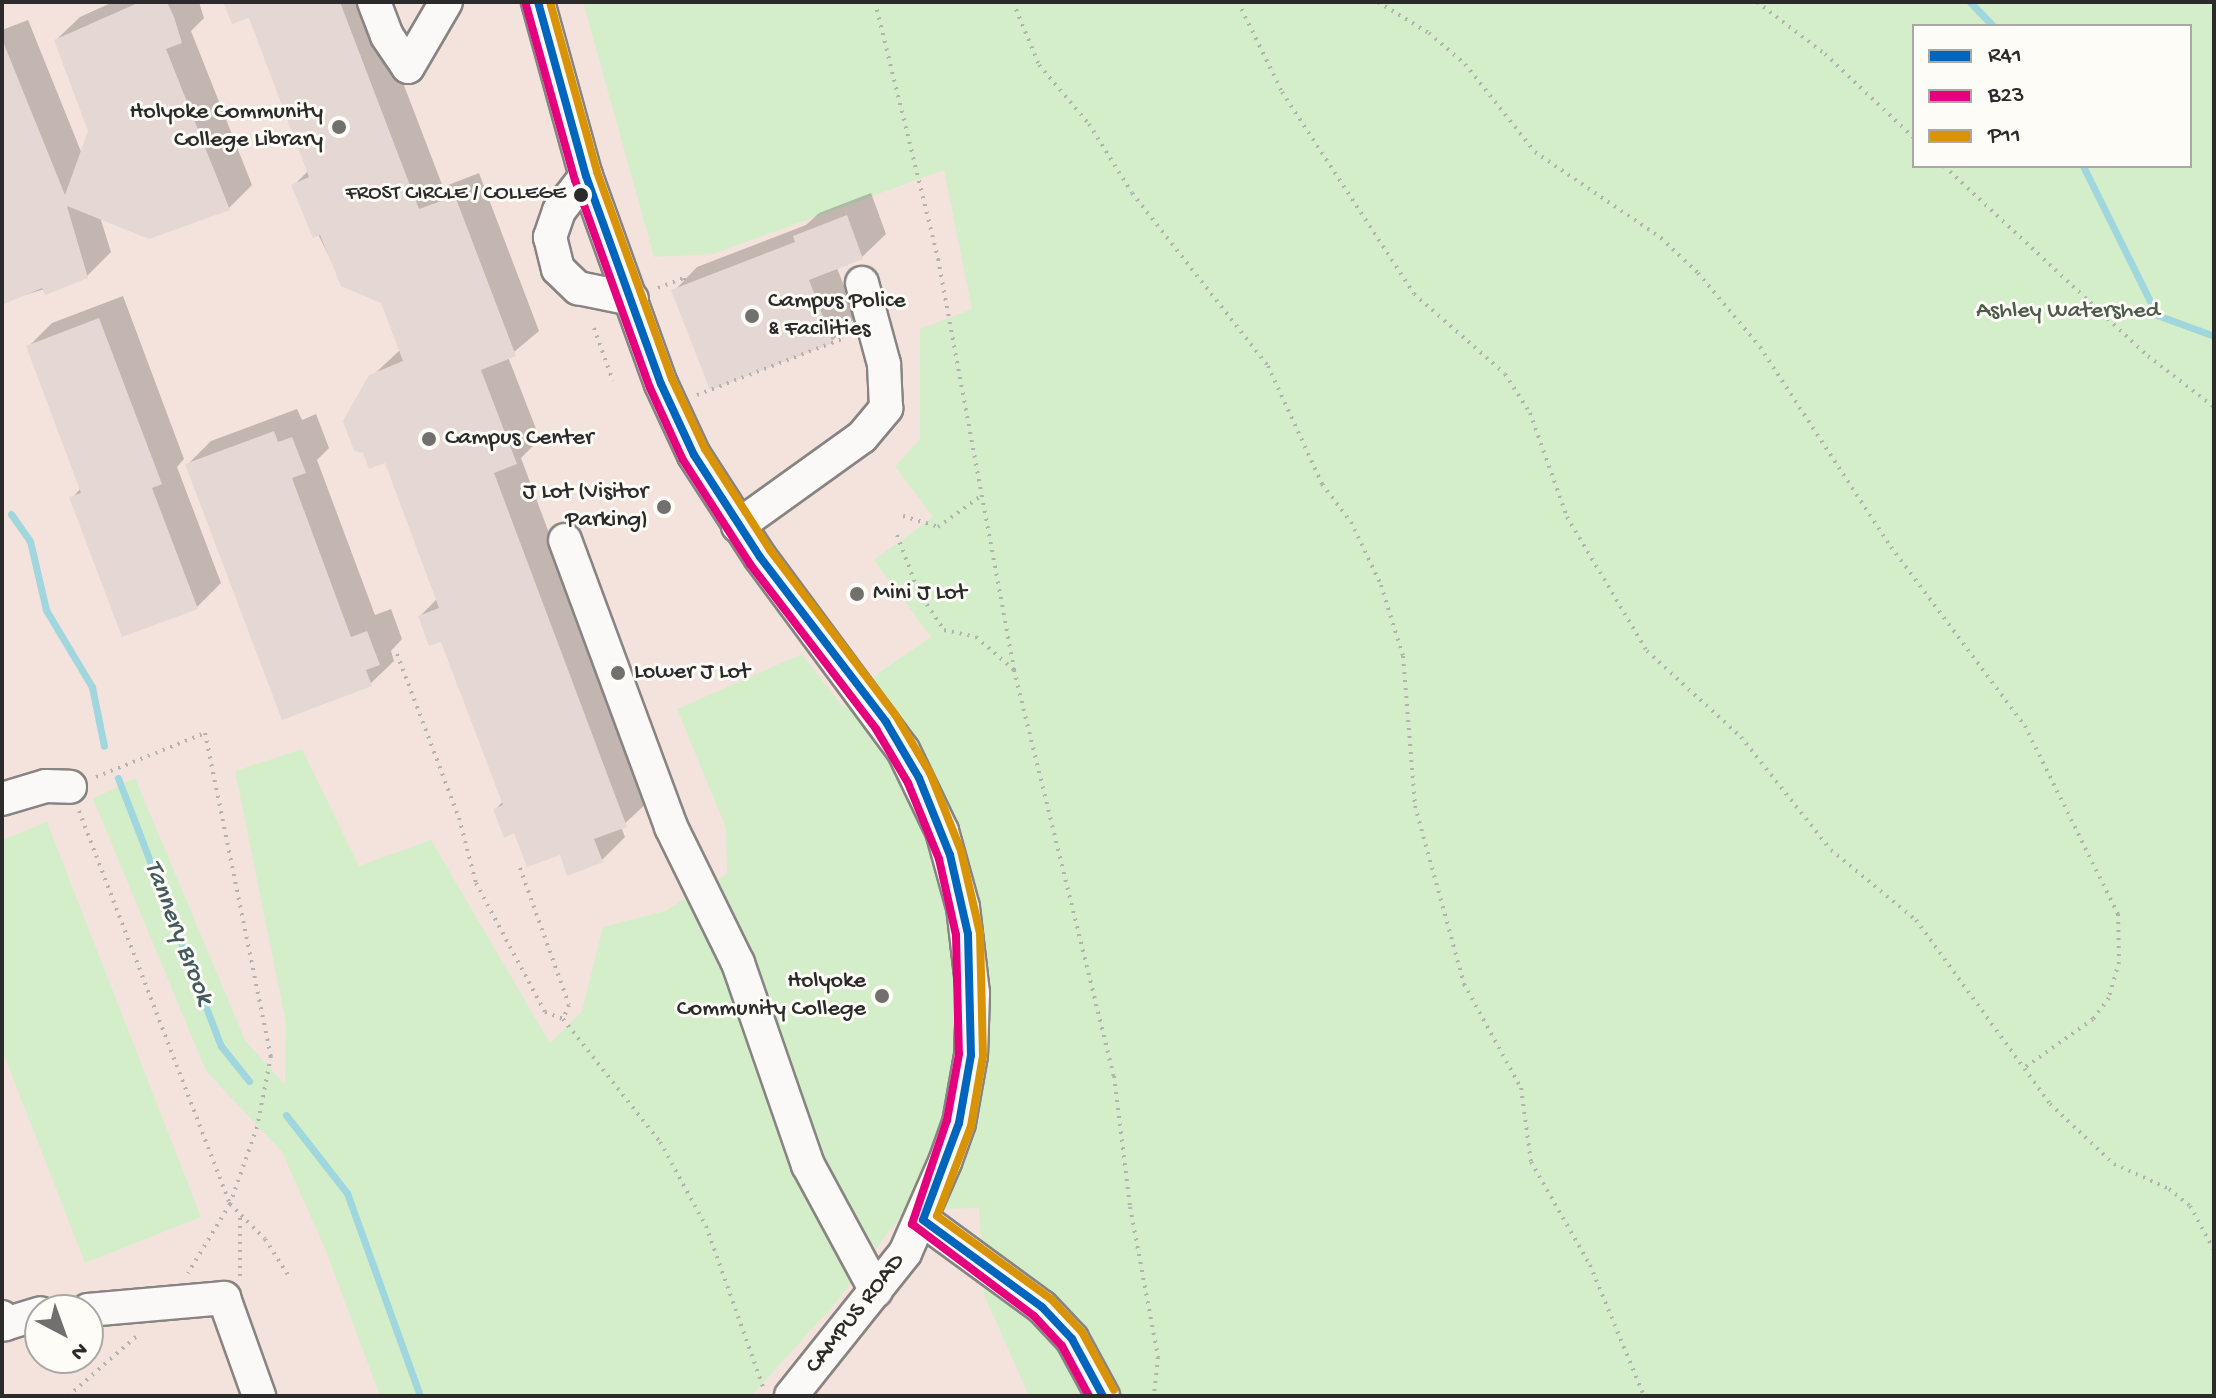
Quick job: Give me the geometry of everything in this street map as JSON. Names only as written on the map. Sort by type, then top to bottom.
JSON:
[{"type":"street","points":[[374,2],[387,36],[408,67],[446,2]]},
{"type":"street","name":"CAMPUS ROAD","points":[[538,2],[586,176],[640,296],[661,384],[694,455],[738,526],[903,750],[933,807],[957,880],[971,962],[971,1055],[959,1123],[923,1220],[876,1291],[791,1396]]},
{"type":"street","points":[[586,176],[559,211],[550,237],[558,269],[578,288],[640,296]]},
{"type":"street","points":[[738,526],[862,437],[886,408],[884,364],[862,283]]},
{"type":"street","points":[[565,540],[671,827],[743,976],[808,1165],[876,1291]]},
{"type":"street","points":[[5,789],[81,783]]},
{"type":"street","points":[[923,1220],[1042,1307],[1077,1346],[1103,1396]]},
{"type":"street","points":[[104,1309],[224,1298],[251,1388]]},
{"type":"street","points":[[2,1317],[5,1324],[24,1318]]},
{"type":"path","points":[[875,2],[938,259],[1014,670],[1114,1076],[1130,1207],[1158,1357],[1154,1396]]},
{"type":"path","points":[[1013,2],[1039,65],[1089,124],[1132,193],[1268,366],[1322,484],[1351,522],[1381,585],[1403,656],[1415,806],[1464,984],[1521,1088],[1531,1162],[1590,1265],[1644,1396]]},
{"type":"path","points":[[1238,2],[1282,92],[1414,294],[1505,374],[1530,413],[1567,517],[1647,651],[1741,737],[1831,850],[1916,920],[2050,1104],[2114,1164],[2169,1189],[2190,1206],[2214,1250]]},
{"type":"path","points":[[1378,2],[1429,33],[1465,64],[1535,152],[1661,238],[1698,273],[1760,347],[1891,547],[2025,726],[2052,775],[2070,825],[2113,902],[2119,962],[2109,998],[2093,1019],[2023,1068]]},
{"type":"path","points":[[1757,2],[1825,54],[1912,136]]},
{"type":"path","points":[[1946,168],[2148,356],[2214,407]]},
{"type":"path","points":[[640,296],[684,278],[686,285]]},
{"type":"path","points":[[594,328],[613,381]]},
{"type":"path","points":[[687,399],[842,339]]},
{"type":"path","points":[[903,516],[938,527],[982,495]]},
{"type":"path","points":[[897,535],[918,591],[944,630],[976,637],[1014,670]]},
{"type":"path","points":[[397,654],[459,818],[476,883],[545,1012],[563,1019],[660,1142],[706,1226],[767,1396]]},
{"type":"path","points":[[183,1279],[230,1204],[261,1109],[271,1056],[205,733],[81,783],[230,1204],[265,1239],[288,1275]]},
{"type":"path","points":[[520,868],[569,1005],[563,1019]]},
{"type":"path","points":[[240,1215],[242,1283]]},
{"type":"path","points":[[68,1396],[145,1327]]},
{"type":"shaded area","name":"Holyoke Community College","points":[[2,2],[1579,2],[1386,1396],[2,1396]]},
{"type":"green space","name":"Holyoke Community College","points":[[583,2],[2214,2],[2214,1396],[1029,1396],[984,1295],[979,1208],[905,1210],[833,1306],[751,1396],[380,1396],[326,1251],[282,1152],[206,1071],[93,799],[135,778],[245,1040],[285,1085],[286,1023],[235,771],[302,749],[359,866],[431,840],[550,1043],[582,1011],[603,927],[665,911],[727,874],[726,828],[677,709],[802,654],[843,707],[881,671],[931,637],[874,560],[933,517],[895,466],[920,439],[920,329],[972,309],[944,170],[713,254],[654,257]]},
{"type":"green space","points":[[47,822],[201,1217],[85,1263],[2,1050],[2,840]]},
{"type":"building","points":[[140,2],[167,2],[174,17],[182,43],[166,49],[230,210],[149,239],[67,206],[88,278],[45,295],[42,288],[2,305],[2,39],[65,195],[88,131],[54,40]]},
{"type":"building","name":"Campus Center","points":[[223,2],[340,2],[419,209],[455,196],[516,356],[481,370],[517,464],[494,473],[627,827],[594,839],[603,862],[567,876],[560,855],[527,867],[514,833],[504,838],[493,809],[503,805],[441,642],[429,646],[418,616],[439,608],[385,463],[369,469],[363,453],[354,451],[343,421],[369,375],[403,361],[381,303],[341,286],[320,235],[313,238],[291,185],[309,177],[249,18],[232,24]]},
{"type":"building","name":"Campus Police & Facilities","points":[[847,215],[863,259],[809,280],[833,343],[710,390],[671,290],[795,242],[793,236]]},
{"type":"building","points":[[99,318],[162,484],[152,488],[198,609],[122,637],[69,497],[81,493],[26,346]]},
{"type":"building","points":[[274,431],[278,442],[292,437],[306,473],[292,478],[351,637],[367,631],[380,665],[366,670],[372,686],[282,720],[185,464]]},
{"type":"waterway","points":[[1970,2],[1991,24]]},
{"type":"waterway","points":[[2084,168],[2157,315],[2214,336]]},
{"type":"waterway","name":"Tannery Brook","points":[[11,514],[30,541],[46,610],[92,687],[104,746]]},
{"type":"waterway","name":"Tannery Brook","points":[[118,778],[221,1046],[249,1081]]},
{"type":"waterway","name":"Tannery Brook","points":[[286,1115],[347,1193],[420,1396]]},
{"type":"transit line","name":"R41","points":[[538,2],[586,176],[661,384],[694,455],[760,557],[886,722],[919,778],[950,855],[968,934],[971,1055],[959,1123],[923,1220],[1042,1307],[1072,1339],[1103,1396]]},
{"type":"transit line","name":"P11","points":[[550,2],[597,172],[672,379],[705,449],[770,550],[896,716],[930,773],[961,851],[980,933],[983,1056],[971,1126],[937,1216],[1051,1299],[1082,1332],[1114,1390]]},
{"type":"transit line","name":"B23","points":[[526,5],[575,180],[650,388],[683,460],[750,564],[876,729],[908,783],[939,859],[956,935],[959,1054],[947,1120],[912,1224],[1034,1316],[1062,1346],[1089,1396]]},
{"type":"place","name":"Holyoke Community College Library","points":[[339,127]]},
{"type":"place","name":"FROST CIRCLE / COLLEGE","points":[[581,195]]},
{"type":"place","name":"Campus Police & Facilities","points":[[752,316]]},
{"type":"place","name":"Campus Center","points":[[429,439]]},
{"type":"place","name":"J Lot (Visitor Parking)","points":[[664,507]]},
{"type":"place","name":"Mini J Lot","points":[[857,594]]},
{"type":"place","name":"Lower J Lot","points":[[618,673]]},
{"type":"place","name":"Holyoke Community College","points":[[882,996]]},
{"type":"park label","name":"Ashley Watershed","points":[[2068,312]]}]
